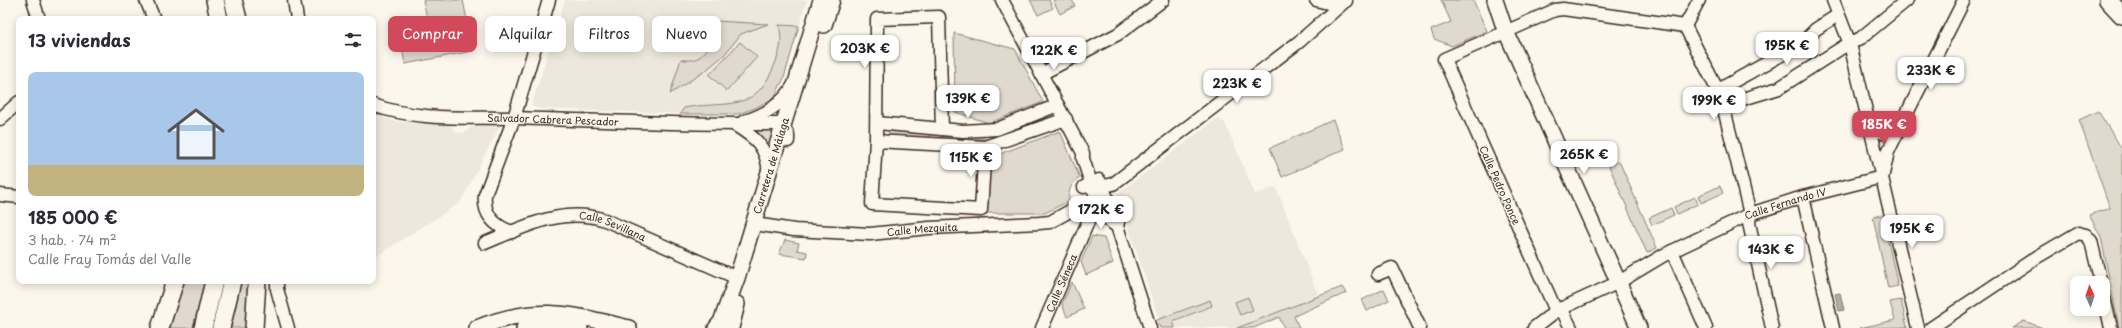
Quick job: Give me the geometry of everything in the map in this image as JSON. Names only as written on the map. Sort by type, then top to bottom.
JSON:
[{"type":"highway","points":[[215,0],[218,16]]},
{"type":"highway","points":[[233,0],[237,16]]},
{"type":"highway","points":[[2108,0],[2122,15]]},
{"type":"highway","points":[[160,328],[173,284]]},
{"type":"highway","points":[[203,328],[213,284]]},
{"type":"highway","points":[[221,328],[231,284]]},
{"type":"highway","points":[[254,328],[257,284]]},
{"type":"main road","name":"Carretera de Málaga","points":[[716,328],[721,322],[737,278],[799,75],[820,0]]},
{"type":"main road","name":"Carretera de Málaga","points":[[731,328],[734,312],[832,0]]},
{"type":"main road","points":[[1484,0],[1502,33],[1614,284],[1629,328]]},
{"type":"main road","points":[[1495,0],[1502,33]]},
{"type":"main road","points":[[1614,284],[1639,328]]},
{"type":"main road","points":[[482,326],[516,315],[580,328]]},
{"type":"main road","points":[[524,328],[580,316],[629,328]]},
{"type":"main road","points":[[482,326],[503,323],[518,328],[529,319],[541,318],[547,322]]},
{"type":"street","points":[[33,0],[38,16]]},
{"type":"street","points":[[146,0],[153,16]]},
{"type":"street","points":[[294,0],[297,16]]},
{"type":"street","points":[[512,232],[501,228],[493,221],[486,211],[485,199],[487,187],[514,118],[549,0]]},
{"type":"street","points":[[1002,0],[1066,119],[1085,162],[1091,169],[1106,206],[1118,222],[1117,226],[1150,328]]},
{"type":"street","points":[[1042,74],[1118,34],[1164,0]]},
{"type":"street","points":[[1316,0],[1332,4],[1346,2]]},
{"type":"street","points":[[1684,26],[1699,0]]},
{"type":"street","points":[[1833,0],[1850,44],[1918,328]]},
{"type":"street","points":[[1723,105],[1779,88],[1843,47],[1861,38],[1907,0]]},
{"type":"street","points":[[1882,177],[1888,152],[1964,0]]},
{"type":"street","points":[[1106,206],[1099,215],[1091,215],[1086,213],[1079,206],[1078,195],[1098,186],[1300,41],[1346,2]]},
{"type":"street","points":[[1502,33],[1555,10],[1563,9],[1684,26]]},
{"type":"street","points":[[1718,90],[1801,44],[1816,29],[1838,15]]},
{"type":"street","points":[[942,129],[939,17],[877,19],[877,123],[872,204],[981,210],[985,147]]},
{"type":"street","points":[[1684,26],[1718,90],[1723,105],[1750,214],[1749,223],[1772,328]]},
{"type":"street","name":"Calle Pedro Ponce","points":[[1502,33],[1444,59],[1559,310],[1571,328]]},
{"type":"street","name":"Salvador Cabrera Pescador","points":[[734,125],[756,118],[770,110],[791,89],[799,75]]},
{"type":"street","points":[[0,119],[16,105]]},
{"type":"street","points":[[877,123],[963,131],[997,129],[1058,105]]},
{"type":"street","name":"Salvador Cabrera Pescador","points":[[376,106],[408,114],[783,126]]},
{"type":"street","points":[[876,141],[985,147],[1066,119]]},
{"type":"street","points":[[734,125],[756,139],[762,147],[767,158],[769,173]]},
{"type":"street","points":[[1870,125],[1884,133],[1890,133],[1900,127]]},
{"type":"street","points":[[783,126],[788,135],[788,140]]},
{"type":"street","name":"Calle Fernando IV","points":[[1534,328],[1559,310],[1614,284],[1672,251],[1750,214],[1803,197],[1882,177]]},
{"type":"street","points":[[0,195],[16,197]]},
{"type":"street","points":[[1803,197],[1833,328]]},
{"type":"street","name":"Calle Mezquita","points":[[762,225],[794,230],[870,234],[929,228],[1039,224],[1050,222],[1079,206]]},
{"type":"street","name":"Calle Séneca","points":[[1042,328],[1091,215]]},
{"type":"street","name":"Calle Sevillana","points":[[485,243],[558,216],[590,216],[605,220],[737,278]]},
{"type":"street","points":[[1931,328],[2074,235],[2081,233],[2087,236],[2091,241],[2099,276]]},
{"type":"street","points":[[1672,251],[1706,328]]},
{"type":"street","points":[[1378,274],[1392,268],[1420,328]]},
{"type":"street","points":[[278,284],[288,328]]},
{"type":"street","points":[[2108,316],[2111,328]]},
{"type":"shaded area","points":[[423,0],[463,0],[466,16],[427,16]]},
{"type":"shaded area","points":[[565,0],[807,0],[784,78],[774,98],[755,108],[738,114],[724,115],[540,109],[531,106],[548,52],[566,52],[566,16],[560,16]]},
{"type":"shaded area","points":[[1030,0],[1049,0],[1053,8],[1038,15]]},
{"type":"shaded area","points":[[1053,0],[1072,0],[1075,6],[1060,14]]},
{"type":"shaded area","points":[[1441,0],[1473,0],[1487,31],[1452,46],[1434,39],[1431,30],[1451,22]]},
{"type":"shaded area","points":[[721,21],[768,24],[741,34],[724,55],[705,71],[670,94],[681,59],[689,60],[697,58],[705,52],[721,52]]},
{"type":"shaded area","points":[[779,25],[799,26],[784,78],[774,98],[755,108],[738,114],[680,114],[684,108],[737,102],[748,99],[757,92],[766,82],[778,56],[781,41]]},
{"type":"shaded area","points":[[954,33],[1015,49],[1043,102],[989,123],[955,112]]},
{"type":"shaded area","points":[[740,42],[757,57],[727,91],[709,75]]},
{"type":"shaded area","points":[[403,52],[468,52],[405,64]]},
{"type":"shaded area","points":[[2098,111],[2122,149],[2122,328],[2119,328],[2110,276],[2109,276],[2101,237],[2089,215],[2110,208],[2079,120]]},
{"type":"shaded area","points":[[376,116],[399,122],[449,124],[457,133],[463,133],[474,125],[500,126],[460,203],[378,255],[376,254]]},
{"type":"shaded area","points":[[1045,116],[1046,122],[1000,139],[956,139],[956,135]]},
{"type":"shaded area","points":[[1219,119],[1225,123],[1255,194],[1276,187],[1319,297],[1243,328],[1162,328],[1117,194],[1215,120]]},
{"type":"shaded area","points":[[1333,120],[1345,149],[1282,177],[1270,148]]},
{"type":"shaded area","points":[[746,129],[775,130],[769,154]]},
{"type":"shaded area","points":[[889,131],[930,134],[929,140],[888,137]]},
{"type":"shaded area","points":[[1060,131],[1080,178],[1074,182],[1071,187],[1069,201],[1045,213],[985,213],[989,158]]},
{"type":"shaded area","points":[[1619,161],[1657,248],[1647,253],[1609,166]]},
{"type":"shaded area","points":[[1720,186],[1723,193],[1701,203],[1698,196]]},
{"type":"shaded area","points":[[1695,197],[1698,204],[1677,214],[1674,207]]},
{"type":"shaded area","points":[[1671,208],[1674,215],[1652,225],[1649,218]]},
{"type":"shaded area","points":[[1882,215],[1898,286],[1888,288],[1873,217]]},
{"type":"shaded area","points":[[1092,236],[1104,238],[1113,263],[1086,275],[1081,262]]},
{"type":"shaded area","points":[[785,240],[799,243],[797,250],[807,252],[806,258],[779,254]]},
{"type":"shaded area","points":[[1072,282],[1084,309],[1067,317],[1062,304]]},
{"type":"shaded area","points":[[181,284],[204,284],[193,328],[168,328]]},
{"type":"shaded area","points":[[240,284],[255,284],[250,328],[231,328]]},
{"type":"shaded area","points":[[1342,287],[1346,293],[1294,316],[1299,328],[1284,328],[1279,317],[1254,328],[1237,328]]},
{"type":"shaded area","points":[[1384,289],[1389,300],[1367,311],[1362,300]]},
{"type":"shaded area","points":[[1840,293],[1844,310],[1839,311],[1835,294]]},
{"type":"shaded area","points":[[1248,297],[1253,310],[1240,315],[1235,302]]},
{"type":"shaded area","points":[[1210,300],[1212,306],[1173,321],[1175,328],[1160,328],[1157,320]]},
{"type":"shaded area","points":[[1901,300],[1907,327],[1860,328],[1895,320],[1890,302]]},
{"type":"shaded area","points":[[2024,321],[2043,328],[2012,328]]}]
